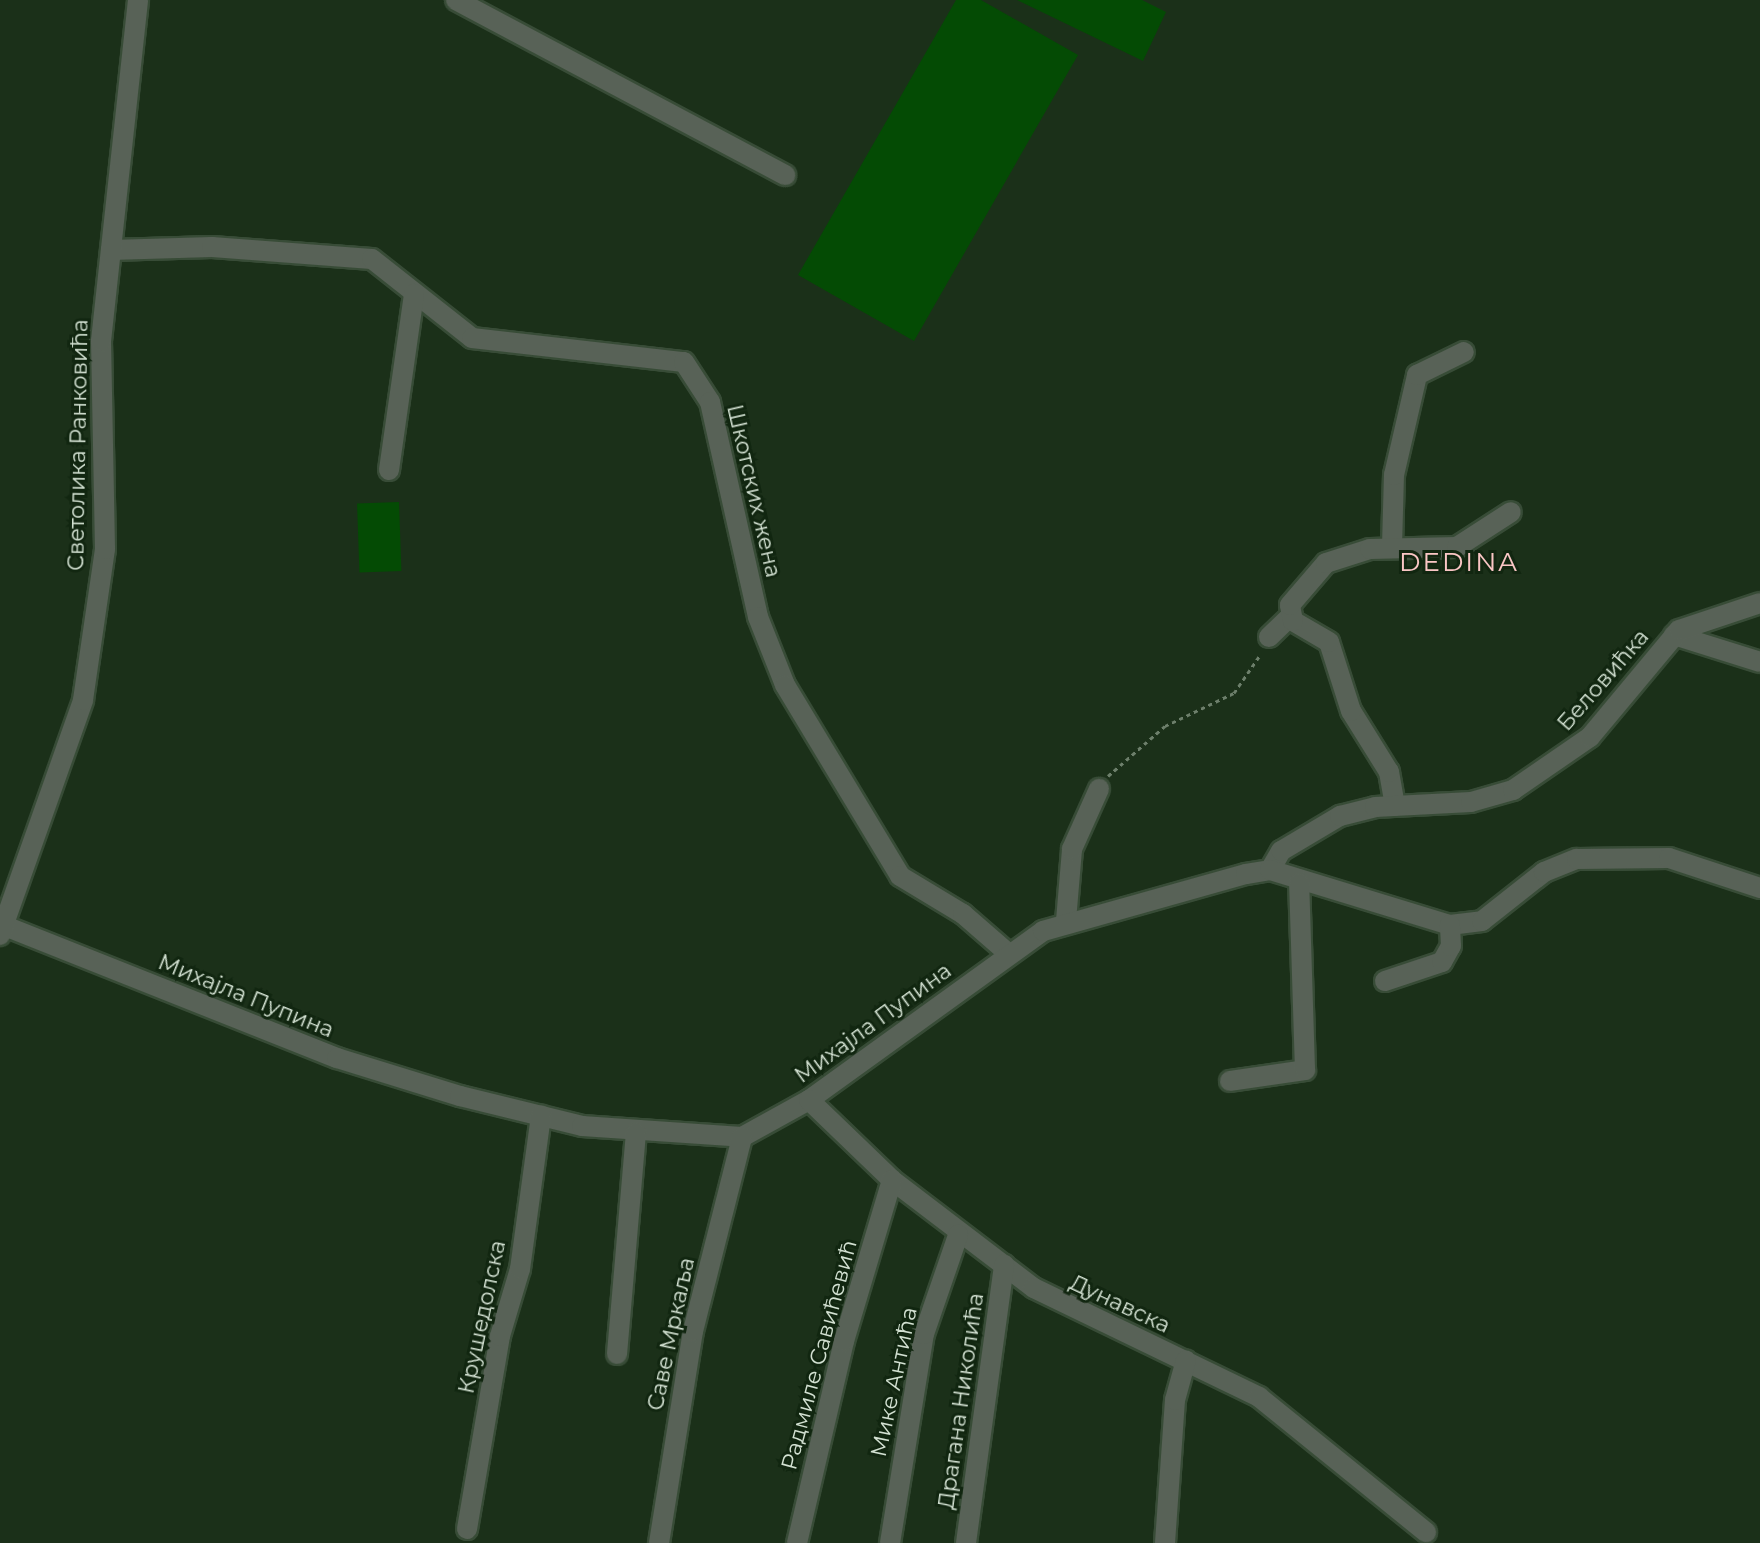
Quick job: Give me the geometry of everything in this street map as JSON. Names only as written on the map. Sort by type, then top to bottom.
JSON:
[{"type":"street","name":"Светолика Ранковића","points":[[1,928],[83,700],[105,549],[101,341],[138,0]]},
{"type":"street","points":[[456,0],[785,175]]},
{"type":"street","name":"Шкотских жена","points":[[111,250],[212,247],[372,259],[472,338],[507,347],[684,362],[710,402],[758,617],[785,685],[900,876],[963,914],[1009,954]]},
{"type":"street","points":[[389,470],[414,294]]},
{"type":"street","points":[[1392,546],[1394,475],[1417,375],[1464,352]]},
{"type":"street","points":[[1269,637],[1290,617],[1292,601],[1326,563],[1392,546],[1457,547],[1511,512]]},
{"type":"street","name":"Беловићка","points":[[1270,870],[1281,851],[1340,816],[1395,806],[1471,802],[1543,772],[1590,737],[1674,635],[1698,620],[1760,603]]},
{"type":"street","points":[[1290,617],[1329,642],[1351,711],[1389,772],[1395,806]]},
{"type":"street","points":[[1674,635],[1760,662]]},
{"type":"street","points":[[1066,921],[1072,849],[1099,789]]},
{"type":"street","points":[[1270,870],[1299,883],[1450,925],[1482,921],[1544,872],[1596,856],[1669,858],[1760,888]]},
{"type":"street","name":"Михајла Пупина","points":[[1,928],[337,1058],[541,1115],[636,1133],[742,1137],[809,1100],[1009,954],[1066,921],[1270,870]]},
{"type":"street","points":[[1230,1081],[1305,1070],[1299,883]]},
{"type":"street","points":[[1385,981],[1442,962],[1451,946],[1450,925]]},
{"type":"street","name":"Дунавска","points":[[809,1100],[892,1180],[958,1235],[1067,1308],[1186,1360],[1259,1397],[1426,1532]]},
{"type":"street","name":"Крушедолска","points":[[467,1529],[502,1322],[520,1269],[541,1115]]},
{"type":"street","points":[[617,1354],[636,1133]]},
{"type":"street","name":"Саве Мркаља","points":[[659,1543],[693,1331],[742,1137]]},
{"type":"street","name":"Радмиле Савићевић","points":[[797,1543],[844,1341],[892,1180]]},
{"type":"street","name":"Мике Антића","points":[[890,1543],[924,1334],[958,1235]]},
{"type":"street","name":"Драгана Николића","points":[[966,1543],[1004,1265]]},
{"type":"street","points":[[1165,1543],[1174,1410],[1186,1360]]},
{"type":"path","points":[[1099,789],[1126,753],[1234,693],[1269,637]]},
{"type":"building","points":[[956,0],[981,0],[1078,55],[914,341],[798,275]]},
{"type":"building","points":[[1017,0],[1142,0],[1166,12],[1143,61]]},
{"type":"building","points":[[399,502],[401,571],[359,572],[357,503]]},
{"type":"district","name":"DEDINA","points":[[1459,563]]}]
